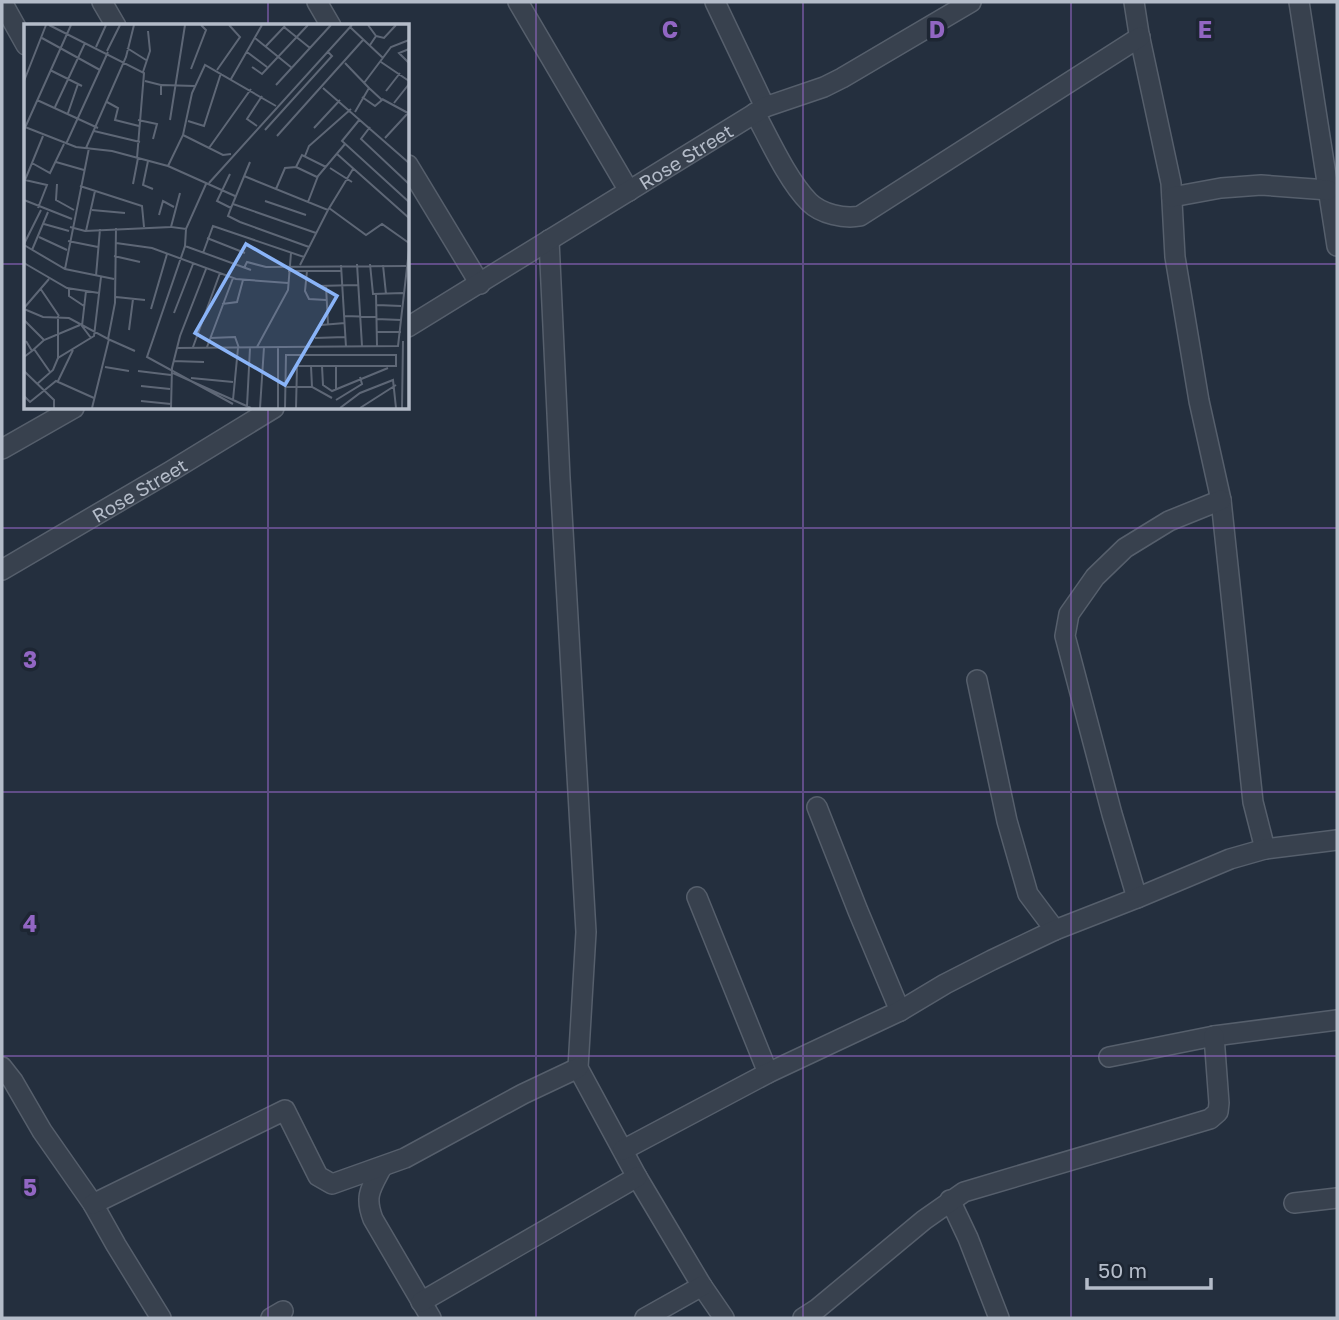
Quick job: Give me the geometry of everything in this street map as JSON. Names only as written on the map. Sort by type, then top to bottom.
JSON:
[{"type":"street","points":[[2,2],[24,41]]},
{"type":"street","points":[[102,2],[115,24]]},
{"type":"street","points":[[317,2],[330,24]]},
{"type":"street","points":[[518,2],[629,191]]},
{"type":"street","points":[[715,2],[781,162],[810,204],[850,218],[860,216],[1140,37]]},
{"type":"street","name":"Rose Street","points":[[410,326],[760,110],[842,78],[971,2]]},
{"type":"street","points":[[1134,2],[1166,160],[1172,198],[1175,257],[1199,401],[1221,500],[1253,802],[1265,849]]},
{"type":"street","points":[[1299,2],[1337,247]]},
{"type":"street","points":[[410,168],[480,284]]},
{"type":"street","points":[[1172,198],[1221,188],[1261,185],[1328,190]]},
{"type":"street","points":[[549,240],[586,932],[578,1068],[637,1177],[724,1318]]},
{"type":"street","points":[[2,449],[70,410]]},
{"type":"street","name":"Rose Street","points":[[2,570],[271,410]]},
{"type":"street","points":[[1137,898],[1065,636],[1069,614],[1095,577],[1125,548],[1169,520],[1221,500]]},
{"type":"street","points":[[977,680],[1007,821],[1028,894],[1055,930]]},
{"type":"street","points":[[817,807],[900,1011]]},
{"type":"street","points":[[623,1150],[768,1073],[900,1011],[945,984],[1055,930],[1230,859],[1265,849],[1337,840]]},
{"type":"street","points":[[697,897],[768,1073]]},
{"type":"street","points":[[1109,1057],[1214,1036],[1337,1020]]},
{"type":"street","points":[[803,1318],[924,1220],[964,1192],[1210,1119],[1218,1112],[1219,1103],[1214,1036]]},
{"type":"street","points":[[2,1067],[93,1204],[161,1318]]},
{"type":"street","points":[[93,1204],[285,1110],[318,1176],[331,1184],[405,1158],[523,1094],[578,1068]]},
{"type":"street","points":[[382,1167],[369,1190],[368,1204],[373,1219],[426,1310],[637,1177]]},
{"type":"street","points":[[1294,1203],[1337,1198]]},
{"type":"street","points":[[950,1200],[999,1318]]},
{"type":"street","points":[[645,1318],[702,1286]]}]
